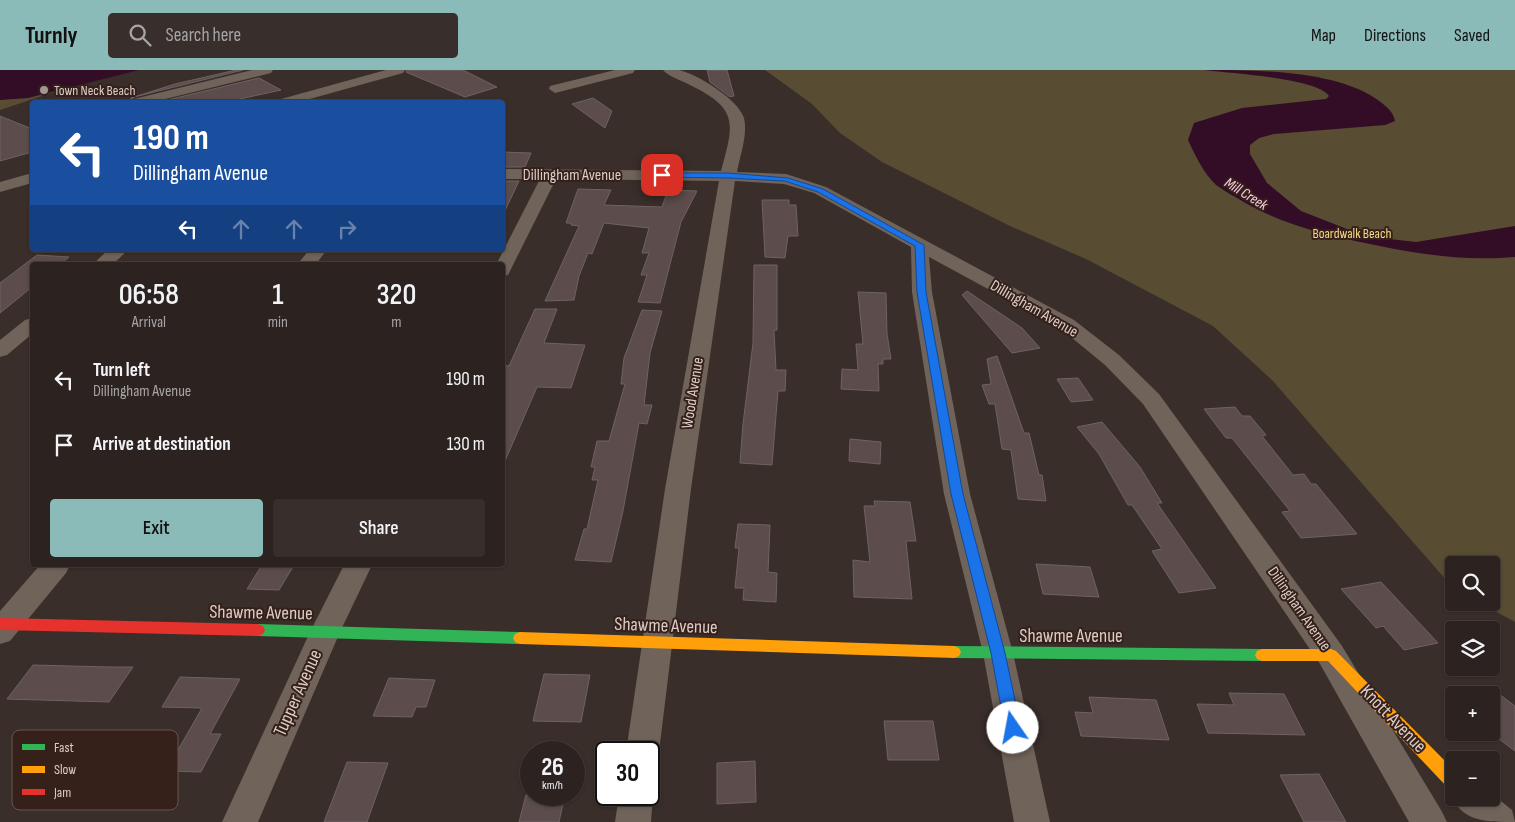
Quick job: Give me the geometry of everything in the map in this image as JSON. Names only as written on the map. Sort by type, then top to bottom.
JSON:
[{"type":"street","points":[[155,100],[267,70]]},
{"type":"street","points":[[293,100],[399,70]]},
{"type":"street","points":[[555,89],[629,70]]},
{"type":"street","name":"Wood Avenue","points":[[644,741],[678,489],[738,119],[731,106],[716,94],[670,70]]},
{"type":"street","name":"Dillingham Avenue","points":[[505,174],[728,176],[786,179],[820,190],[1067,324],[1112,360],[1151,399],[1331,656],[1429,822]]},
{"type":"street","points":[[505,265],[550,175]]},
{"type":"street","points":[[3,188],[30,179]]},
{"type":"street","points":[[920,245],[922,292],[957,494],[998,653],[1032,822]]},
{"type":"street","points":[[105,262],[117,252]]},
{"type":"street","points":[[308,262],[316,252]]},
{"type":"street","points":[[0,351],[30,326]]},
{"type":"street","points":[[2,627],[54,567]]},
{"type":"street","name":"Tupper Avenue","points":[[240,822],[325,632],[357,567]]},
{"type":"street","name":"Shawme Avenue","points":[[2,627],[325,632],[998,653],[1331,656]]},
{"type":"street","name":"Knott Avenue","points":[[1331,656],[1445,773]]},
{"type":"street","points":[[633,822],[635,806]]},
{"type":"street","points":[[1479,806],[1500,822]]},
{"type":"green space","points":[[120,70],[0,110],[0,92]]},
{"type":"green space","name":"Boardwalk Beach","points":[[765,70],[1515,70],[1515,622],[1495,611],[1500,611],[1500,556],[1445,556],[1445,579],[1272,380],[1213,326],[1086,259],[1010,226],[882,162],[840,133],[812,104]]},
{"type":"water","name":"Town Neck Beach","points":[[0,70],[139,70],[28,98],[0,100]]},
{"type":"water","name":"Mill Creek","points":[[1204,70],[1272,72],[1321,78],[1365,92],[1382,103],[1392,113],[1395,121],[1385,125],[1274,134],[1259,138],[1250,145],[1250,154],[1267,183],[1301,211],[1352,231],[1381,238],[1416,242],[1515,226],[1515,257],[1479,258],[1445,256],[1393,249],[1341,238],[1307,229],[1274,217],[1216,185],[1207,175],[1188,140],[1194,123],[1242,108],[1326,99],[1329,96],[1321,90],[1291,81]]},
{"type":"building","points":[[243,70],[135,97],[175,84]]},
{"type":"building","points":[[407,70],[463,70],[497,87],[465,97],[406,72]]},
{"type":"building","points":[[707,70],[727,70],[734,96],[730,97],[710,82]]},
{"type":"building","points":[[259,78],[281,90],[235,100],[167,100]]},
{"type":"building","points":[[593,98],[612,111],[605,128],[572,104]]},
{"type":"building","points":[[0,116],[30,128],[30,153],[0,161]]},
{"type":"building","points":[[505,152],[531,153],[525,167],[505,167]]},
{"type":"building","points":[[505,181],[519,181],[505,211]]},
{"type":"building","points":[[578,189],[611,190],[604,205],[662,207],[668,190],[697,191],[681,222],[660,303],[638,302],[647,275],[641,275],[649,253],[642,253],[649,228],[604,223],[592,254],[588,253],[579,276],[574,300],[545,301],[579,226],[566,223]]},
{"type":"building","points":[[762,200],[789,200],[789,205],[796,205],[798,236],[788,236],[785,258],[765,257]]},
{"type":"building","points":[[37,255],[69,257],[63,262],[30,262],[30,289],[0,313],[0,283]]},
{"type":"building","points":[[754,265],[777,265],[777,330],[774,330],[776,370],[786,370],[785,391],[778,391],[772,465],[740,463],[753,343]]},
{"type":"building","points":[[967,291],[1022,328],[1040,348],[1012,353],[962,295]]},
{"type":"building","points":[[858,292],[886,293],[887,334],[891,359],[883,359],[883,364],[878,364],[879,391],[841,389],[842,369],[858,370],[856,344],[863,344]]},
{"type":"building","points":[[535,309],[557,309],[544,343],[585,345],[571,388],[537,387],[505,461],[505,365],[509,366]]},
{"type":"building","points":[[642,310],[662,311],[650,353],[644,405],[652,405],[647,424],[639,423],[623,511],[611,562],[575,560],[584,529],[587,529],[598,480],[592,480],[595,467],[591,467],[597,441],[609,441],[625,384],[621,384],[624,358]]},
{"type":"building","points":[[997,356],[1024,433],[1029,433],[1039,475],[1042,475],[1046,501],[1018,499],[1011,450],[1002,449],[995,404],[989,404],[982,385],[991,384],[987,359]]},
{"type":"building","points":[[1078,378],[1093,400],[1071,402],[1057,379]]},
{"type":"building","points":[[1235,407],[1242,416],[1250,416],[1266,435],[1262,436],[1293,475],[1304,474],[1311,484],[1316,484],[1357,534],[1301,538],[1282,512],[1290,511],[1232,438],[1226,438],[1204,409]]},
{"type":"building","points":[[1102,422],[1140,467],[1162,503],[1157,503],[1216,588],[1179,593],[1152,551],[1162,549],[1132,505],[1128,505],[1099,454],[1077,427]]},
{"type":"building","points":[[850,439],[881,442],[880,464],[849,461]]},
{"type":"building","points":[[874,501],[910,502],[916,541],[906,541],[912,599],[854,597],[853,560],[870,562],[864,506],[875,506]]},
{"type":"building","points":[[738,524],[770,525],[768,572],[777,573],[776,602],[743,600],[744,588],[735,588],[739,548],[735,548]]},
{"type":"building","points":[[1036,564],[1090,567],[1099,597],[1043,594]]},
{"type":"building","points":[[261,567],[293,567],[279,590],[247,589]]},
{"type":"building","points":[[1381,582],[1438,643],[1404,650],[1383,626],[1376,628],[1341,589]]},
{"type":"building","points":[[33,665],[133,667],[109,702],[7,699]]},
{"type":"building","points":[[544,674],[590,675],[581,722],[533,721]]},
{"type":"building","points":[[180,677],[240,679],[210,734],[221,734],[201,772],[178,771],[178,750],[202,708],[162,707]]},
{"type":"building","points":[[389,678],[435,680],[426,707],[416,707],[412,717],[373,716]]},
{"type":"building","points":[[1229,693],[1284,694],[1305,735],[1208,733],[1197,704],[1234,705]]},
{"type":"building","points":[[1500,695],[1515,706],[1515,751],[1500,740]]},
{"type":"building","points":[[1089,697],[1156,700],[1169,740],[1081,736],[1075,712],[1093,713]]},
{"type":"building","points":[[884,721],[933,721],[939,760],[888,760]]},
{"type":"building","points":[[755,761],[756,802],[717,804],[717,763]]},
{"type":"building","points":[[347,762],[388,763],[367,822],[324,822]]},
{"type":"building","points":[[1319,774],[1346,822],[1304,822],[1280,775]]},
{"type":"building","points":[[523,806],[563,806],[559,822],[519,822]]},
{"type":"traffic: fast","points":[[258,630],[520,638]]},
{"type":"traffic: fast","points":[[954,652],[1262,655]]},
{"type":"traffic: slow","points":[[520,638],[954,652]]},
{"type":"traffic: slow","points":[[1262,655],[1331,655],[1445,773]]},
{"type":"traffic: jam","points":[[0,624],[258,630]]},
{"type":"place","name":"Town Neck Beach","points":[[44,90]]},
{"type":"route","points":[[662,175],[786,179],[820,190],[920,245],[922,292],[957,494],[998,653],[1013,728]]}]
